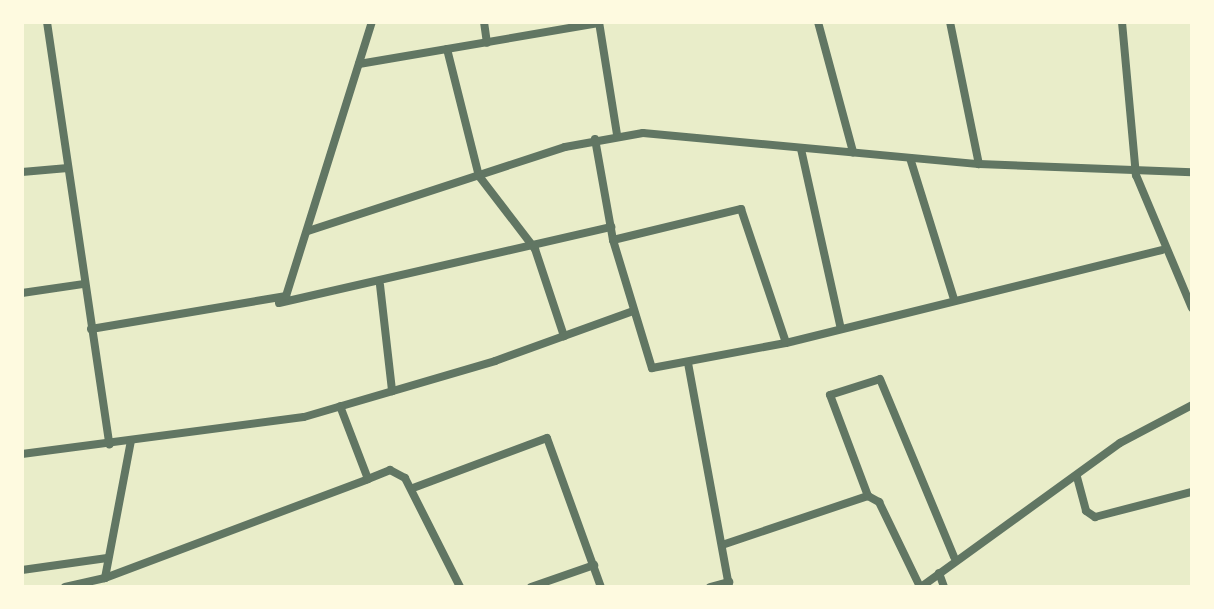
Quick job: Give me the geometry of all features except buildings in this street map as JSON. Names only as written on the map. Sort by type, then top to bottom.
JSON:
[{"type":"street","points":[[47,22],[109,444]]},
{"type":"street","points":[[278,303],[292,288],[372,22]]},
{"type":"street","points":[[484,22],[487,43]]},
{"type":"street","points":[[818,22],[853,152]]},
{"type":"street","points":[[950,22],[979,164]]},
{"type":"street","points":[[1122,22],[1136,175],[1162,250],[1192,308]]},
{"type":"street","points":[[359,64],[599,23],[617,135]]},
{"type":"street","points":[[447,49],[479,176],[535,249],[564,336]]},
{"type":"street","points":[[308,231],[595,139],[617,135],[1136,175],[1192,172]]},
{"type":"street","points":[[595,139],[613,240],[652,368],[786,343],[1162,250]]},
{"type":"street","points":[[801,149],[841,329]]},
{"type":"street","points":[[910,158],[954,299]]},
{"type":"street","points":[[22,172],[68,168]]},
{"type":"street","points":[[613,240],[741,209],[786,343]]},
{"type":"street","points":[[91,329],[278,303],[380,285],[535,249],[611,227]]},
{"type":"street","points":[[22,293],[84,284]]},
{"type":"street","points":[[380,285],[392,391]]},
{"type":"street","points":[[22,454],[131,441],[340,406],[564,336],[633,311]]},
{"type":"street","points":[[688,363],[725,544],[729,584],[710,587]]},
{"type":"street","points":[[954,557],[880,379],[830,395],[868,496],[879,502],[921,587],[954,557],[1077,477],[1120,443],[1192,405]]},
{"type":"street","points":[[340,406],[368,479]]},
{"type":"street","points":[[413,488],[547,438],[601,587]]},
{"type":"street","points":[[105,578],[131,441]]},
{"type":"street","points":[[65,587],[105,578],[390,470],[413,488],[460,587]]},
{"type":"street","points":[[1077,477],[1086,511],[1095,517],[1192,492]]},
{"type":"street","points":[[725,544],[868,496]]},
{"type":"street","points":[[22,570],[107,558]]},
{"type":"street","points":[[531,587],[594,565]]},
{"type":"street","points":[[939,573],[944,587]]}]
